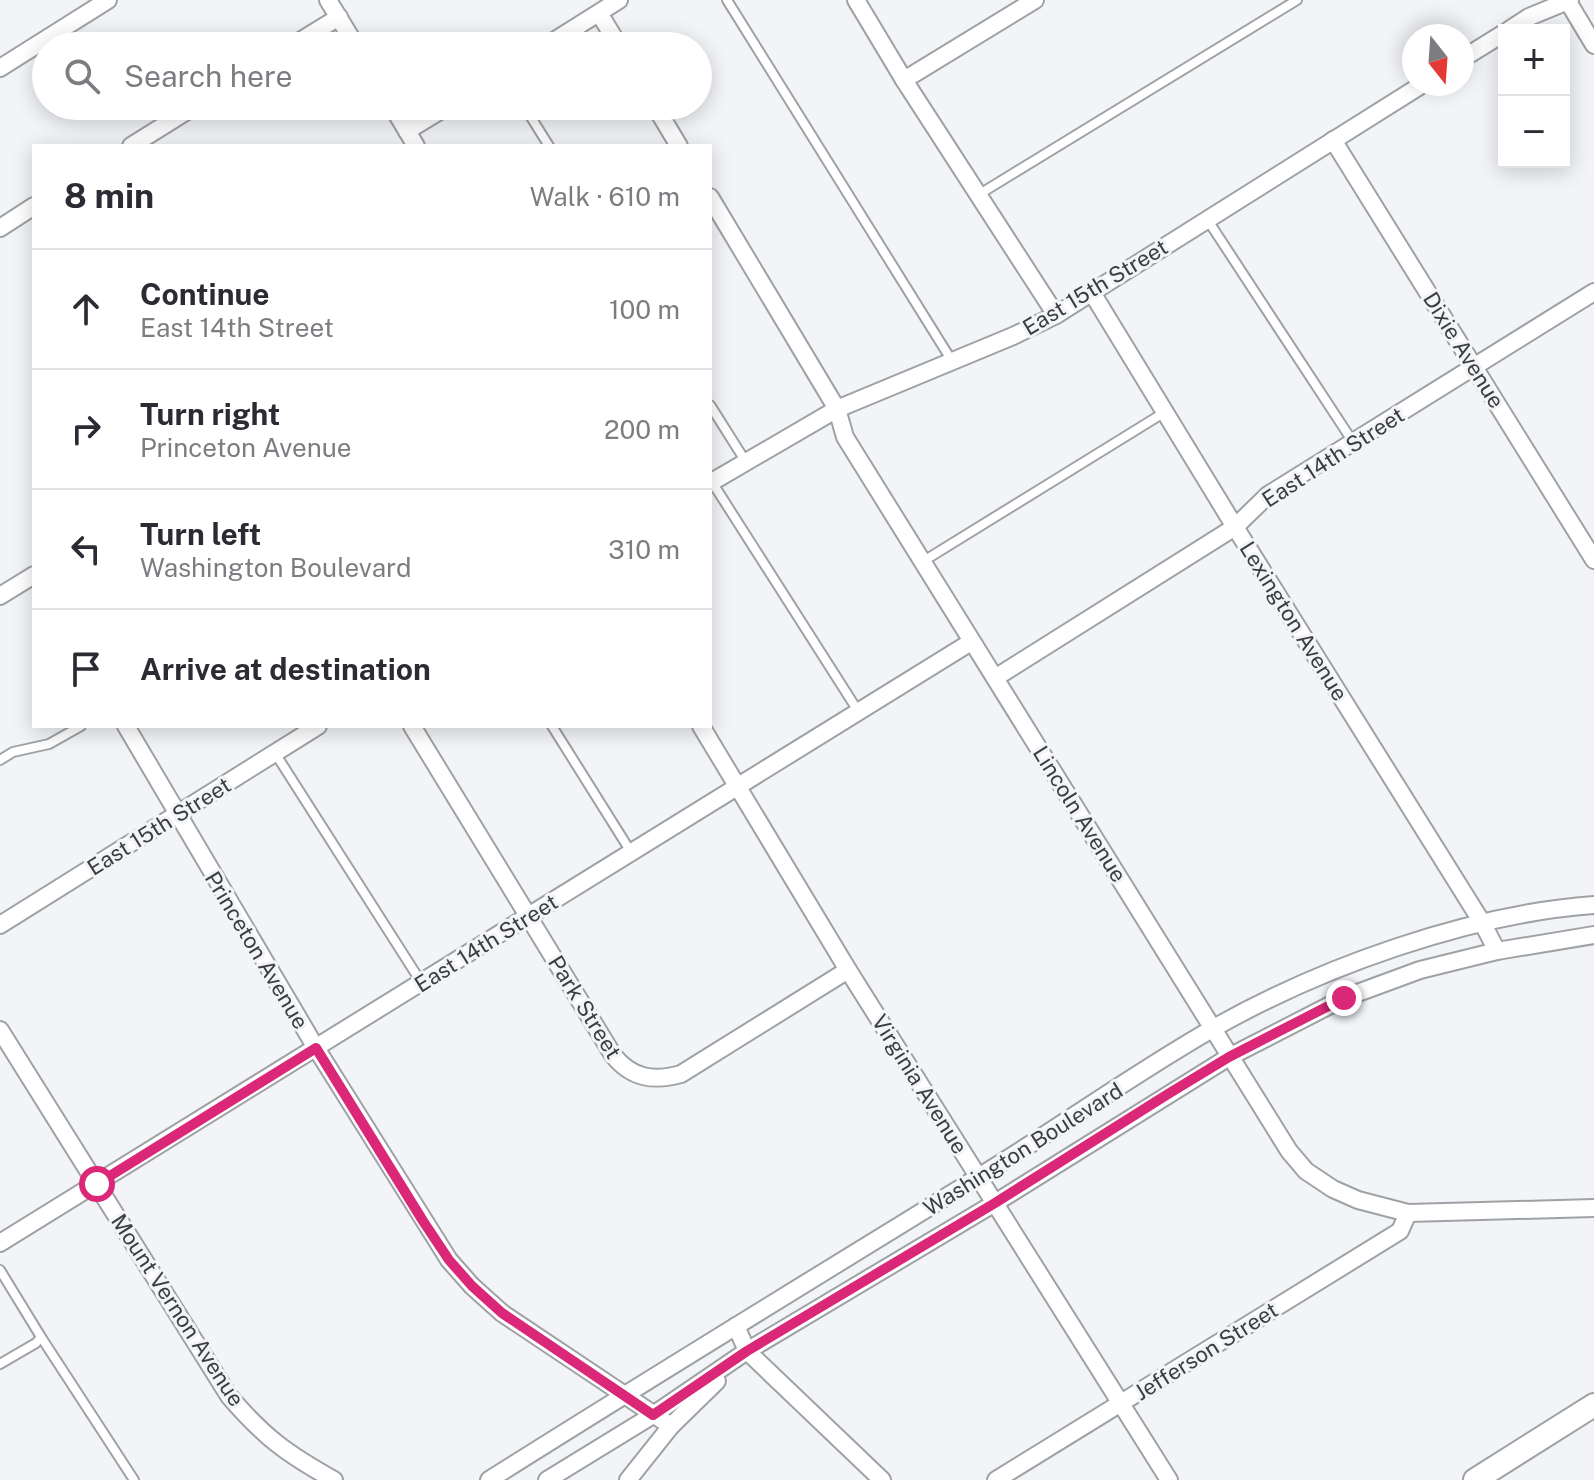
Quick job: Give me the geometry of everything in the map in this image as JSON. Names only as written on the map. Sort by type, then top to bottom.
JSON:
[{"type":"street","points":[[57,32],[108,0]]},
{"type":"street","points":[[328,0],[348,32]]},
{"type":"street","points":[[568,32],[619,0]]},
{"type":"street","points":[[856,0],[1056,315]]},
{"type":"street","points":[[904,80],[1035,0]]},
{"type":"street","points":[[1518,24],[1568,0],[1594,45]]},
{"type":"street","points":[[599,13],[611,32]]},
{"type":"street","points":[[315,32],[339,17]]},
{"type":"street","points":[[1474,51],[1498,36]]},
{"type":"street","points":[[0,68],[32,48]]},
{"type":"street","name":"East 15th Street","points":[[712,482],[837,409],[1056,315],[1404,96]]},
{"type":"street","points":[[134,144],[173,120]]},
{"type":"street","points":[[400,120],[415,144]]},
{"type":"street","points":[[407,131],[425,120]]},
{"type":"street","points":[[663,120],[678,144]]},
{"type":"street","name":"Dixie Avenue","points":[[1333,140],[1594,560]]},
{"type":"street","name":"Lincoln Avenue","points":[[712,200],[837,409],[845,437],[1229,1057],[1289,1151],[1306,1171],[1333,1189],[1358,1200],[1408,1213],[1594,1208]]},
{"type":"street","points":[[0,228],[32,207]]},
{"type":"street","name":"Lexington Avenue","points":[[1091,291],[1497,951]]},
{"type":"street","name":"East 14th Street","points":[[995,678],[1235,527],[1268,495],[1594,292]]},
{"type":"street","points":[[0,596],[32,576]]},
{"type":"street","name":"East 14th Street","points":[[0,1243],[971,642]]},
{"type":"street","name":"Princeton Avenue","points":[[127,728],[316,1048],[449,1260],[502,1313],[671,1426]]},
{"type":"street","name":"East 15th Street","points":[[0,925],[315,728]]},
{"type":"street","name":"Park Street","points":[[413,728],[613,1055],[631,1074],[669,1078],[681,1074],[848,970]]},
{"type":"street","name":"Virginia Avenue","points":[[702,728],[848,970],[1169,1480]]},
{"type":"street","name":"Washington Boulevard","points":[[489,1480],[1213,1029],[1303,984],[1390,950],[1483,924],[1561,908],[1594,905]]},
{"type":"street","name":"Washington Boulevard","points":[[547,1480],[653,1415],[747,1351],[995,1203],[1229,1057],[1344,998],[1420,970],[1497,951],[1594,935]]},
{"type":"street","name":"Mount Vernon Avenue","points":[[0,1030],[229,1396],[257,1429],[293,1457],[334,1480]]},
{"type":"street","name":"Jefferson Street","points":[[996,1480],[1400,1231],[1408,1213]]},
{"type":"street","points":[[736,1326],[747,1351],[882,1480]]},
{"type":"street","points":[[628,1480],[671,1426],[747,1351]]},
{"type":"street","points":[[1475,1480],[1594,1405]]},
{"type":"lane","points":[[727,0],[952,361]]},
{"type":"lane","points":[[978,195],[1297,0]]},
{"type":"lane","points":[[533,120],[548,144]]},
{"type":"lane","points":[[1207,218],[1354,443]]},
{"type":"lane","points":[[712,408],[746,462]]},
{"type":"lane","points":[[922,562],[1165,412]]},
{"type":"lane","points":[[712,485],[858,711]]},
{"type":"lane","points":[[0,760],[13,752],[49,744],[77,728]]},
{"type":"lane","points":[[553,728],[631,852]]},
{"type":"lane","points":[[275,753],[422,983]]},
{"type":"lane","points":[[0,1270],[134,1480]]},
{"type":"lane","points":[[0,1364],[41,1337]]},
{"type":"route","points":[[97,1184],[316,1048],[423,1221],[449,1260],[472,1286],[502,1313],[653,1415],[747,1351],[995,1203],[1229,1057],[1344,998]]}]
